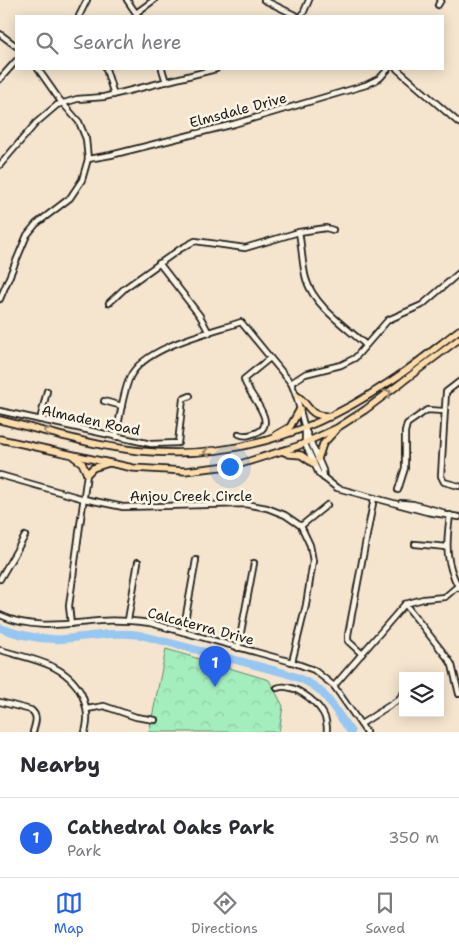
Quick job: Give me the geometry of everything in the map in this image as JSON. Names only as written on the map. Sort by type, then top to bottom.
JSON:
[{"type":"main road","points":[[0,420],[96,443],[149,452],[203,453],[239,448],[271,440],[330,417],[386,385],[459,330]]},
{"type":"main road","points":[[0,439],[109,463],[162,471],[203,470],[249,462],[308,443],[337,428],[365,410],[459,339]]},
{"type":"main road","points":[[296,395],[304,400],[314,413],[330,417]]},
{"type":"main road","points":[[271,440],[293,424],[295,415],[300,409]]},
{"type":"main road","points":[[282,452],[301,455],[316,461],[323,444],[334,434],[337,428]]},
{"type":"main road","points":[[70,455],[82,464],[87,474],[93,468],[109,463]]},
{"type":"street","points":[[80,15],[88,0]]},
{"type":"street","points":[[127,0],[137,15],[154,0]]},
{"type":"street","points":[[264,0],[295,15]]},
{"type":"street","points":[[302,15],[310,0]]},
{"type":"street","points":[[0,34],[15,45]]},
{"type":"street","points":[[0,79],[15,62]]},
{"type":"street","points":[[0,299],[27,235],[36,224],[70,198],[82,180],[88,159],[88,148],[79,122],[62,103],[39,70]]},
{"type":"street","points":[[106,70],[114,95]]},
{"type":"street","points":[[162,70],[166,82]]},
{"type":"street","points":[[0,164],[47,112],[62,103],[77,99],[114,95],[212,70]]},
{"type":"street","name":"Elmsdale Drive","points":[[88,159],[111,155],[224,126],[366,85],[380,78],[387,70]]},
{"type":"street","points":[[398,70],[459,123]]},
{"type":"street","points":[[108,303],[125,288],[160,263],[195,241],[245,248],[299,232],[326,228],[333,230]]},
{"type":"street","points":[[299,232],[306,279],[312,293],[320,304],[366,345]]},
{"type":"street","points":[[160,263],[200,316],[209,333]]},
{"type":"street","points":[[291,383],[310,371],[341,365],[355,358],[388,320],[422,305],[459,273]]},
{"type":"street","points":[[116,437],[130,377],[140,364],[158,351],[241,322],[291,383],[300,409],[308,443],[316,461],[323,470],[324,478],[337,488],[427,512],[459,516]]},
{"type":"street","points":[[238,434],[246,436],[259,431],[263,427],[264,420],[260,406],[245,386],[244,379],[270,358]]},
{"type":"street","points":[[459,382],[446,392],[441,476],[444,482],[459,486]]},
{"type":"street","points":[[40,420],[47,391]]},
{"type":"street","name":"Almaden Road","points":[[0,411],[151,444],[178,443],[184,398],[190,396]]},
{"type":"street","points":[[104,401],[122,406]]},
{"type":"street","points":[[398,490],[405,468],[405,432],[407,424],[427,410],[444,411]]},
{"type":"street","points":[[71,624],[69,606],[87,474]]},
{"type":"street","name":"Anjou Creek Circle","points":[[0,475],[84,499],[123,507],[245,504],[267,508],[285,515],[301,526]]},
{"type":"street","points":[[362,654],[348,641],[348,635],[374,498]]},
{"type":"street","points":[[292,662],[306,605],[313,561],[310,545],[301,526],[327,505]]},
{"type":"street","points":[[334,686],[405,604],[423,599],[444,597],[459,586],[450,570],[447,547],[450,515]]},
{"type":"street","points":[[0,579],[25,536]]},
{"type":"street","points":[[415,544],[447,547]]},
{"type":"street","points":[[183,632],[196,560]]},
{"type":"street","points":[[128,620],[138,562]]},
{"type":"street","points":[[238,648],[254,562]]},
{"type":"street","points":[[405,604],[449,660],[459,694]]},
{"type":"street","name":"Calcaterra Drive","points":[[0,615],[50,626],[128,620],[150,623],[292,662],[314,670],[334,686],[366,732]]},
{"type":"street","points":[[0,650],[47,664],[62,671],[70,678],[79,689],[87,709],[88,720],[85,732]]},
{"type":"street","points":[[277,688],[282,686],[293,689],[311,700],[323,714],[327,732]]},
{"type":"street","points":[[361,724],[399,699]]},
{"type":"street","points":[[0,702],[35,712],[33,732]]},
{"type":"street","points":[[87,709],[104,706],[136,717],[155,720]]},
{"type":"green space","points":[[166,649],[269,680],[283,706],[279,732],[149,732]]},
{"type":"waterway","points":[[0,628],[47,639],[111,634],[140,635],[285,673],[310,683],[325,695],[351,732]]},
{"type":"place","name":"Cathedral Oaks Park","points":[[215,687]]}]
